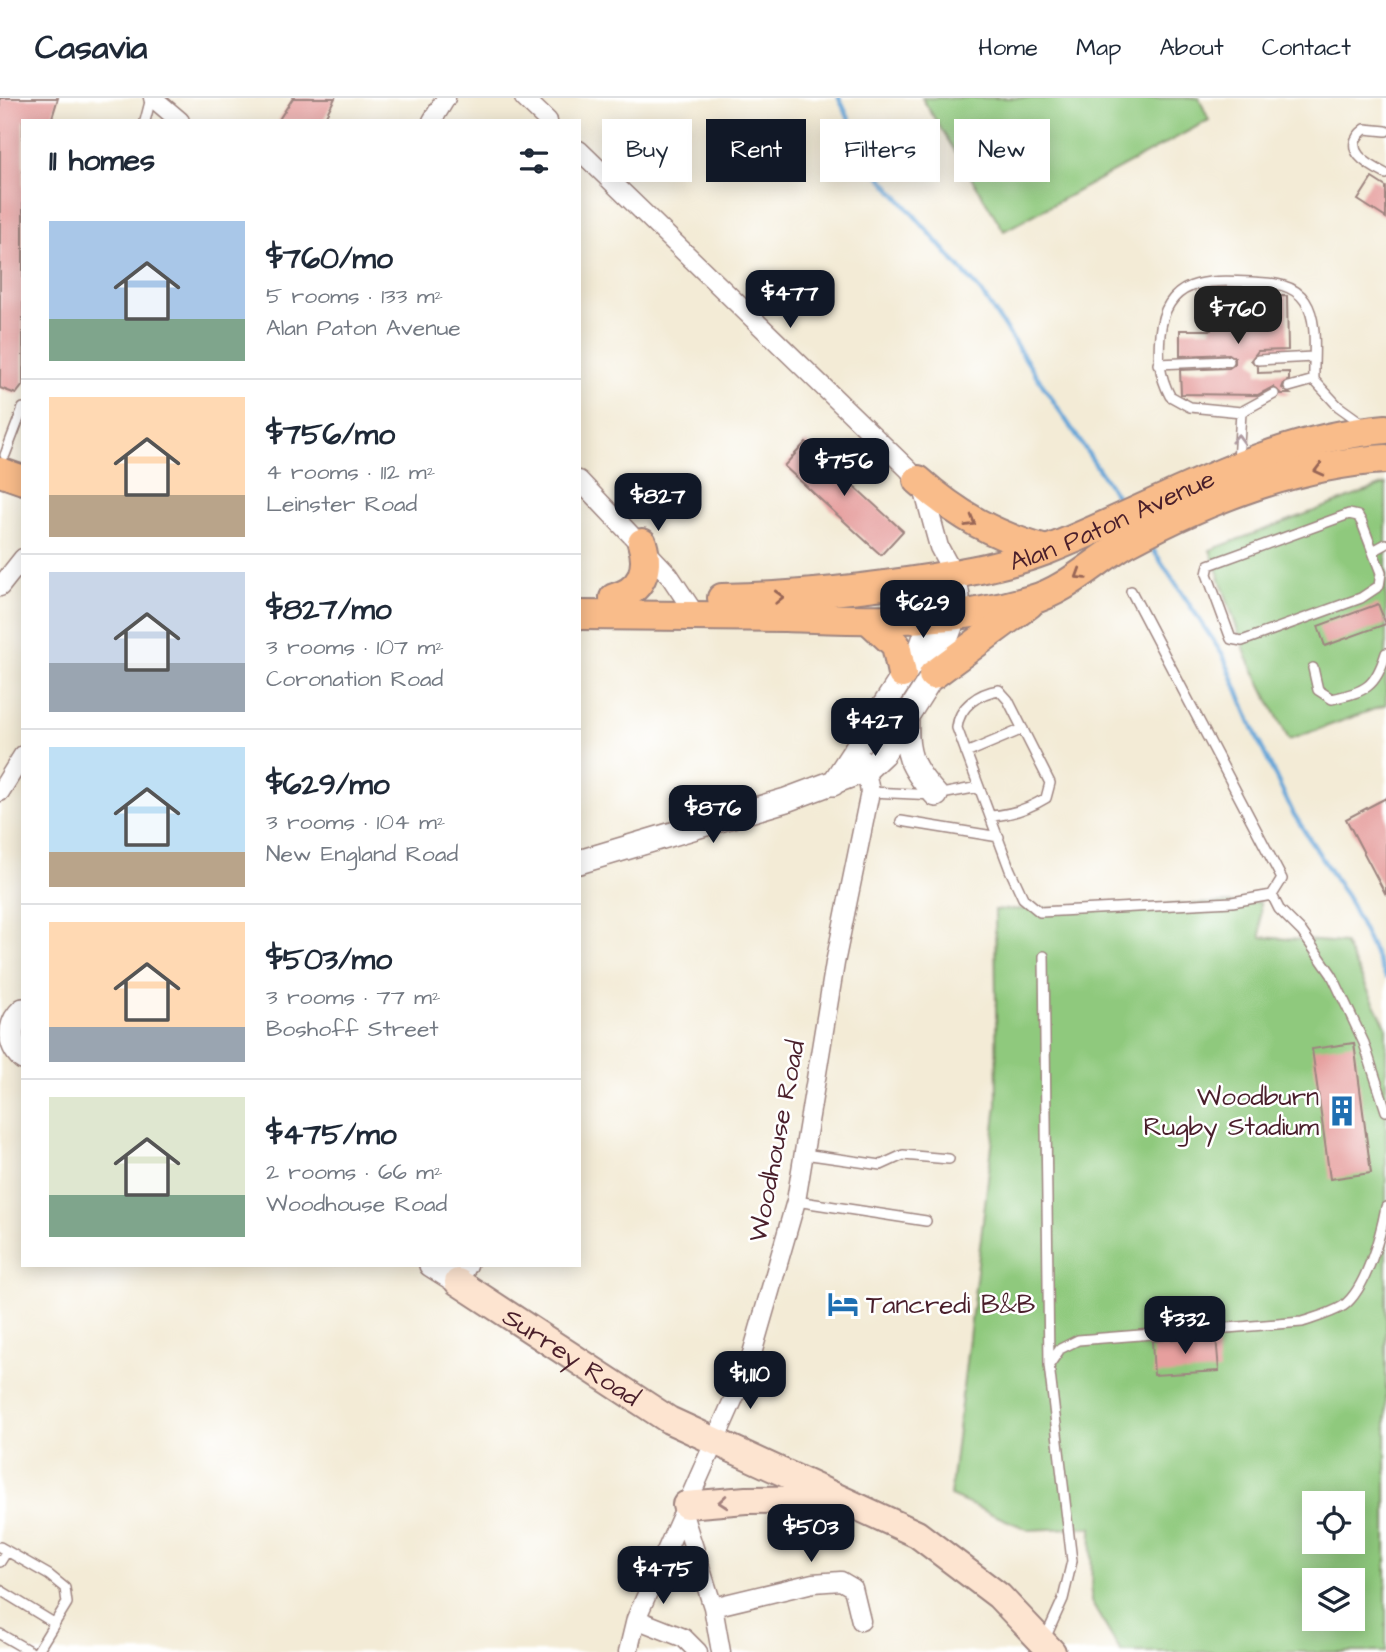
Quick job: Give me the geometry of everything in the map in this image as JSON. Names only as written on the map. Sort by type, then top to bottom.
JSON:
[{"type":"main road","name":"Alan Paton Avenue","points":[[581,597],[871,622],[946,597],[1046,550],[1118,533],[1238,466],[1324,439],[1380,430]]},
{"type":"main road","name":"Alan Paton Avenue","points":[[1153,515],[1328,467],[1386,459]]},
{"type":"main road","points":[[7,460],[21,478]]},
{"type":"main road","points":[[918,480],[944,504],[985,530],[1046,550]]},
{"type":"main road","name":"Alan Paton Avenue","points":[[581,615],[692,608],[882,588],[946,597],[1022,602],[1079,576],[1118,533]]},
{"type":"main road","points":[[614,598],[628,595],[640,581],[646,563],[642,543]]},
{"type":"main road","points":[[933,675],[1022,602]]},
{"type":"main road","points":[[871,622],[895,645],[902,674]]},
{"type":"main road","name":"Surrey Road","points":[[463,1274],[658,1413],[716,1443],[901,1525],[958,1563],[999,1596],[1048,1647]]},
{"type":"main road","points":[[685,1509],[746,1500],[840,1499]]},
{"type":"street","points":[[152,98],[178,119]]},
{"type":"street","points":[[433,119],[446,98]]},
{"type":"street","points":[[524,98],[546,119]]},
{"type":"street","points":[[581,152],[918,480],[927,500],[939,547],[946,597],[933,675],[868,781],[833,784],[581,861]]},
{"type":"street","points":[[581,482],[642,543],[692,608]]},
{"type":"street","points":[[0,587],[21,561]]},
{"type":"street","points":[[833,784],[920,650],[946,597]]},
{"type":"street","points":[[907,716],[909,757],[917,774],[936,795]]},
{"type":"street","name":"Woodhouse Road","points":[[628,1652],[636,1619],[749,1364],[796,1200],[868,781],[860,741]]},
{"type":"street","points":[[0,792],[21,758]]},
{"type":"street","points":[[12,1019],[11,1038],[21,1056]]},
{"type":"street","points":[[0,1060],[21,1059]]},
{"type":"street","name":"Surrey Road","points":[[438,1267],[463,1274]]},
{"type":"street","points":[[685,1509],[721,1652]]},
{"type":"street","points":[[684,1638],[700,1631],[713,1613],[813,1583],[841,1581],[853,1588],[861,1622]]},
{"type":"street","points":[[636,1619],[684,1638],[698,1652]]},
{"type":"lane","points":[[146,119],[152,98]]},
{"type":"lane","points":[[1386,131],[1365,129],[1355,139],[1354,148],[1360,159],[1386,174]]},
{"type":"lane","points":[[1274,394],[1241,412],[1190,407],[1176,402],[1164,385],[1158,364],[1161,325],[1170,299],[1189,286],[1218,280],[1275,284],[1291,288],[1300,295],[1313,322],[1314,380],[1350,417],[1380,430]]},
{"type":"lane","points":[[1258,360],[1313,357]]},
{"type":"lane","points":[[1158,364],[1229,361]]},
{"type":"lane","points":[[1289,387],[1314,380]]},
{"type":"lane","points":[[1238,466],[1241,412]]},
{"type":"lane","points":[[7,460],[21,414]]},
{"type":"lane","points":[[1340,515],[1358,516],[1373,551],[1381,579],[1374,591],[1242,641],[1229,636],[1206,572],[1211,564],[1340,515]]},
{"type":"lane","points":[[1373,551],[1386,544]]},
{"type":"lane","points":[[990,816],[1025,809],[1046,798],[1050,783],[1023,729],[999,690],[972,701],[958,718],[957,727],[990,816],[1023,898],[1040,912],[1232,902],[1272,895],[1282,879],[1131,591]]},
{"type":"lane","points":[[1313,668],[1318,690],[1332,699],[1368,688],[1374,683],[1386,653]]},
{"type":"lane","points":[[966,753],[1023,729]]},
{"type":"lane","points":[[868,781],[936,795],[979,787]]},
{"type":"lane","points":[[901,821],[999,837]]},
{"type":"lane","points":[[1272,895],[1279,909],[1302,932],[1332,975],[1364,1043],[1386,1111]]},
{"type":"lane","points":[[1044,956],[1049,1365],[1072,1561],[1048,1647]]},
{"type":"lane","points":[[804,1154],[881,1165],[903,1155],[949,1159]]},
{"type":"lane","points":[[796,1200],[926,1221]]},
{"type":"lane","points":[[1049,1365],[1060,1349],[1078,1340],[1302,1322],[1326,1314],[1345,1304],[1366,1272],[1386,1207]]},
{"type":"lane","points":[[0,1562],[4,1549],[49,1575],[65,1588],[67,1603],[37,1652]]},
{"type":"lane","points":[[0,1590],[54,1623]]},
{"type":"lane","points":[[0,1634],[31,1652]]},
{"type":"green space","points":[[922,98],[1199,98],[1209,120],[1004,231],[974,182],[1050,182],[1050,119],[954,119],[954,150],[940,127],[940,119],[935,119]]},
{"type":"green space","points":[[1386,484],[1386,705],[1289,740],[1247,657],[1210,550]]},
{"type":"green space","name":"Woodburn Rugby Stadium","points":[[1260,902],[1261,937],[1344,943],[1386,1026],[1386,1652],[1121,1652],[1091,1602],[1092,1527],[1029,1530],[950,1496],[997,1104],[995,910]]},
{"type":"building","points":[[0,98],[58,98],[52,119],[21,119],[21,388],[16,394],[0,388]]},
{"type":"building","points":[[293,98],[335,98],[324,119],[279,119]]},
{"type":"building","points":[[1372,178],[1386,187],[1386,218],[1358,200]]},
{"type":"building","points":[[1287,296],[1288,350],[1258,351],[1251,360],[1258,367],[1258,373],[1289,372],[1289,380],[1282,388],[1290,394],[1281,394],[1273,387],[1258,395],[1181,394],[1180,370],[1229,368],[1235,364],[1235,358],[1229,354],[1180,356],[1180,330],[1211,330],[1210,297]]},
{"type":"building","points":[[806,442],[903,531],[881,555],[784,466]]},
{"type":"building","points":[[1378,604],[1386,624],[1325,646],[1318,626]]},
{"type":"building","points":[[1386,798],[1386,895],[1346,819]]},
{"type":"building","name":"Woodburn Rugby Stadium","points":[[1354,1043],[1371,1173],[1330,1179],[1312,1049]]},
{"type":"building","points":[[1216,1336],[1219,1371],[1154,1375],[1152,1341]]},
{"type":"waterway","points":[[839,98],[872,167],[981,292],[1123,506]]},
{"type":"waterway","points":[[1148,542],[1223,655],[1260,744],[1293,813],[1348,899],[1386,977]]},
{"type":"place","name":"Woodburn Rugby Stadium","points":[[1342,1111]]},
{"type":"place","name":"Tancredi B&B","points":[[843,1304]]}]
